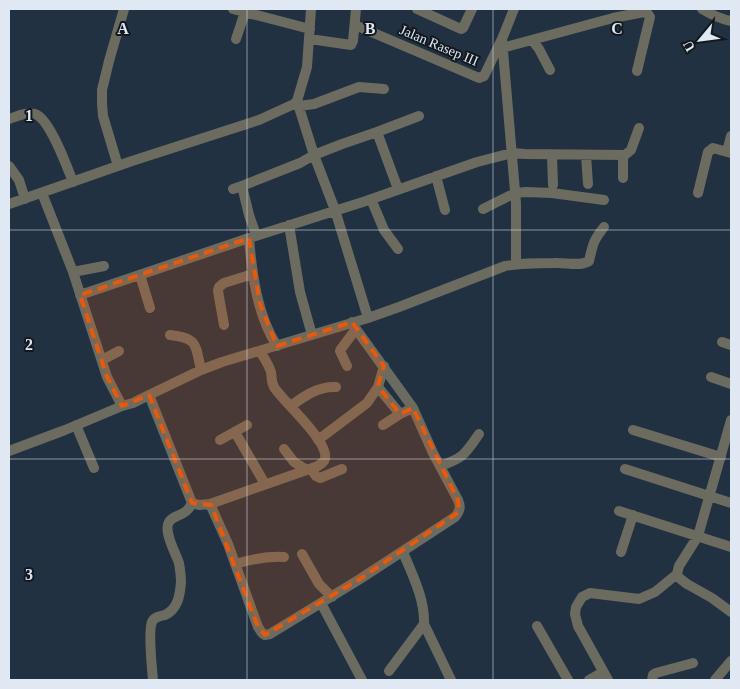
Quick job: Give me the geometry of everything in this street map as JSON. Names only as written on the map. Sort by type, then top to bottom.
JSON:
[{"type":"street","points":[[118,166],[103,116],[102,90],[124,9]]},
{"type":"street","points":[[233,9],[251,12],[349,46],[353,42],[356,9]]},
{"type":"street","points":[[311,9],[307,67],[298,104],[314,155],[335,210],[368,318]]},
{"type":"street","points":[[424,10],[461,29],[464,28],[472,9]]},
{"type":"street","points":[[514,9],[502,43],[515,193],[516,264]]},
{"type":"street","points":[[702,9],[714,16],[731,21]]},
{"type":"street","points":[[236,40],[251,12]]},
{"type":"street","points":[[502,43],[532,40],[613,18],[644,12],[650,17],[637,71]]},
{"type":"street","name":"Jalan Rasep III","points":[[355,25],[479,78],[484,76],[502,43]]},
{"type":"street","points":[[532,40],[550,70]]},
{"type":"street","points":[[9,204],[259,120],[298,104],[314,104],[359,87],[384,89]]},
{"type":"street","points":[[9,119],[26,113],[40,117],[62,153],[73,182]]},
{"type":"street","points":[[277,346],[265,322],[253,274],[252,236],[249,215],[238,188],[300,163],[314,155],[419,116]]},
{"type":"street","points":[[80,295],[477,162],[512,153],[623,155],[631,150],[639,128]]},
{"type":"street","points":[[377,132],[398,189]]},
{"type":"street","points":[[698,193],[708,152],[713,148],[729,152],[731,136]]},
{"type":"street","points":[[552,155],[553,185]]},
{"type":"street","points":[[586,155],[588,184]]},
{"type":"street","points":[[623,155],[623,178]]},
{"type":"street","points":[[9,166],[18,180],[25,198]]},
{"type":"street","points":[[436,176],[445,210]]},
{"type":"street","points":[[483,209],[515,193],[526,192],[552,193],[604,200]]},
{"type":"street","points":[[42,193],[73,272],[107,378],[122,406]]},
{"type":"street","points":[[371,198],[384,230],[398,249]]},
{"type":"street","points":[[289,225],[300,292],[312,335]]},
{"type":"street","points":[[9,451],[133,403],[201,370],[222,362],[312,335],[354,325],[506,266],[556,262],[580,264],[587,262],[594,239],[604,227]]},
{"type":"street","points":[[73,272],[104,266]]},
{"type":"street","points":[[224,325],[219,287],[224,283],[253,274]]},
{"type":"street","points":[[140,275],[150,308]]},
{"type":"street","points":[[210,504],[228,544],[258,627],[265,635],[270,634],[321,604],[455,517],[459,512],[460,506],[413,408],[354,325]]},
{"type":"street","points":[[347,366],[340,351],[354,325]]},
{"type":"street","points":[[170,335],[182,336],[191,340],[195,346],[201,370]]},
{"type":"street","points":[[102,360],[119,351]]},
{"type":"street","points":[[192,503],[199,505],[210,504],[318,466],[324,462],[325,454],[323,447],[273,386],[271,371],[260,351]]},
{"type":"street","points":[[318,440],[367,403],[378,387],[384,366]]},
{"type":"street","points":[[711,377],[731,384]]},
{"type":"street","points":[[291,406],[317,390],[336,386]]},
{"type":"street","points":[[378,387],[400,414]]},
{"type":"street","points":[[149,395],[192,503]]},
{"type":"street","points":[[383,425],[413,408]]},
{"type":"street","points":[[589,680],[606,676],[578,626],[574,614],[576,607],[582,597],[590,593],[639,599],[655,592],[677,574],[679,566],[698,536],[731,420]]},
{"type":"street","points":[[76,425],[94,468]]},
{"type":"street","points":[[220,440],[247,425]]},
{"type":"street","points":[[633,430],[720,457]]},
{"type":"street","points":[[234,432],[266,484]]},
{"type":"street","points":[[440,466],[454,461],[466,453],[479,434]]},
{"type":"street","points":[[284,449],[294,462],[309,469],[320,478],[342,469]]},
{"type":"street","points":[[625,468],[731,503]]},
{"type":"street","points":[[153,680],[150,632],[152,622],[156,617],[173,610],[177,604],[181,580],[168,525],[169,521],[187,511],[192,503]]},
{"type":"street","points":[[619,511],[731,546]]},
{"type":"street","points":[[621,552],[633,515]]},
{"type":"street","points":[[403,552],[422,603],[424,624],[451,680]]},
{"type":"street","points":[[302,554],[319,584],[332,597]]},
{"type":"street","points":[[235,564],[255,558],[284,557]]},
{"type":"street","points":[[677,574],[687,584],[712,598],[731,612]]},
{"type":"street","points":[[321,604],[362,680]]},
{"type":"street","points":[[389,671],[424,624]]},
{"type":"street","points":[[537,626],[568,680]]},
{"type":"street","points":[[715,680],[731,661]]},
{"type":"street","points":[[652,680],[653,675],[656,673],[692,663]]},
{"type":"highlighted area","points":[[249,238],[260,304],[277,346],[352,322],[384,366],[378,386],[400,414],[413,408],[458,500],[459,512],[360,579],[265,635],[258,627],[211,505],[192,503],[149,395],[122,406],[107,377],[80,295]]}]
